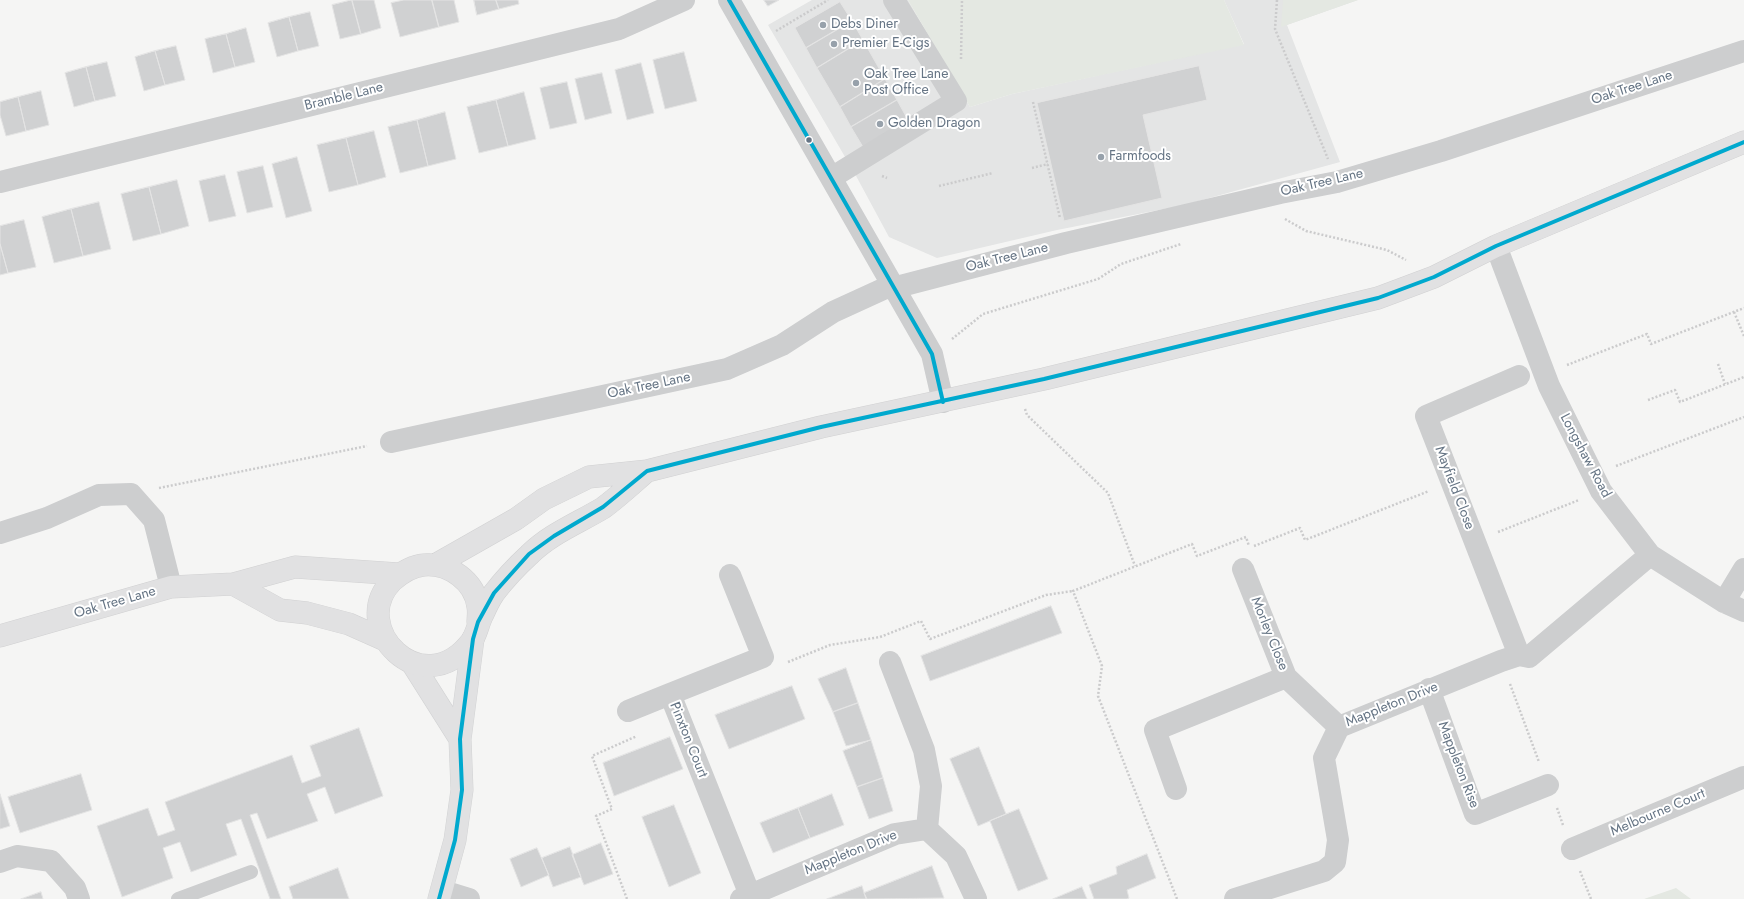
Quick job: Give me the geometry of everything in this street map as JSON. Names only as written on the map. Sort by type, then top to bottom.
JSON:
[{"type":"main road","name":"Oak Tree Lane","points":[[435,565],[516,519],[544,499],[589,477],[647,471],[821,427],[1017,385],[1378,298],[1434,277],[1496,246],[1744,142]]},
{"type":"main road","name":"Oak Tree Lane","points":[[476,631],[478,606],[473,591],[463,579],[450,570],[435,565],[422,565],[410,568],[399,574],[385,591],[378,612],[380,627],[385,640],[397,654],[412,663],[429,666],[446,662],[462,653],[476,631],[494,593],[529,554],[554,536],[603,507],[647,471]]},
{"type":"main road","name":"Oak Tree Lane","points":[[0,636],[171,587],[233,584],[296,567],[399,574]]},
{"type":"main road","name":"Oak Tree Lane","points":[[233,584],[280,610],[306,613],[349,624],[385,640]]},
{"type":"main road","points":[[441,895],[456,840],[462,790],[460,739],[476,631]]},
{"type":"main road","points":[[412,663],[460,739]]},
{"type":"street","name":"Bramble Lane","points":[[0,182],[619,29],[684,0]]},
{"type":"street","points":[[729,0],[753,45],[932,354],[943,402]]},
{"type":"street","points":[[831,178],[956,101],[894,0]]},
{"type":"street","name":"Oak Tree Lane","points":[[391,442],[727,369],[782,345],[833,312],[892,287],[1066,243],[1280,193],[1337,182],[1441,151],[1744,51]]},
{"type":"street","name":"Longshaw Road","points":[[1496,246],[1544,374],[1597,483],[1650,555],[1724,602],[1744,611]]},
{"type":"street","name":"Mayfield Close","points":[[1519,376],[1426,416],[1519,655]]},
{"type":"street","points":[[0,532],[46,518],[99,495],[131,494],[154,520],[171,587]]},
{"type":"street","name":"Mappleton Drive","points":[[1235,899],[1324,871],[1335,862],[1338,840],[1324,758],[1338,727],[1430,689],[1519,655],[1530,657],[1650,555]]},
{"type":"street","name":"Morley Close","points":[[1243,569],[1286,677],[1338,727]]},
{"type":"street","points":[[1724,602],[1744,569]]},
{"type":"street","points":[[730,575],[763,656]]},
{"type":"street","name":"Pinxton Court","points":[[746,897],[670,694],[763,656]]},
{"type":"street","points":[[890,662],[924,750],[931,786],[927,829],[956,856],[976,899]]},
{"type":"street","points":[[1176,789],[1155,730],[1286,677]]},
{"type":"street","name":"Mappleton Rise","points":[[1430,689],[1475,814],[1548,785]]},
{"type":"street","points":[[628,711],[670,694]]},
{"type":"street","name":"Melbourne Court","points":[[1572,849],[1744,777]]},
{"type":"street","name":"Mappleton Drive","points":[[746,897],[895,834],[927,829]]},
{"type":"street","points":[[0,862],[17,856],[51,861],[75,888],[79,899]]},
{"type":"street","points":[[441,895],[469,899]]},
{"type":"lane","points":[[178,899],[250,872]]},
{"type":"path","points":[[753,45],[828,0]]},
{"type":"path","points":[[961,60],[962,0]]},
{"type":"path","points":[[1277,0],[1275,29],[1337,182]]},
{"type":"path","points":[[1033,102],[1066,243]]},
{"type":"path","points":[[1032,168],[1048,164]]},
{"type":"path","points":[[939,186],[993,173]]},
{"type":"path","points":[[1280,193],[1275,213],[1306,231],[1387,250],[1434,277]]},
{"type":"path","points":[[932,354],[983,314],[1098,279],[1121,264],[1187,242]]},
{"type":"path","points":[[1544,374],[1647,334],[1651,344],[1744,308]]},
{"type":"path","points":[[1734,312],[1744,336]]},
{"type":"path","points":[[1718,364],[1725,384]]},
{"type":"path","points":[[1648,400],[1675,390],[1680,402],[1744,377]]},
{"type":"path","points":[[1017,385],[1026,415],[1108,493],[1136,566]]},
{"type":"path","points":[[1475,541],[1597,483],[1744,417]]},
{"type":"path","points":[[131,494],[391,442]]},
{"type":"path","points":[[763,656],[768,671],[830,645],[880,637],[922,621],[930,639],[1046,595],[1073,591],[1192,544],[1197,556],[1246,537],[1250,548],[1300,528],[1305,540],[1452,482]]},
{"type":"path","points":[[1073,591],[1102,666],[1098,696],[1178,899]]},
{"type":"path","points":[[627,899],[596,816],[612,809],[592,756],[638,736],[628,711]]},
{"type":"shaded area","points":[[812,0],[908,0],[970,107],[1012,94],[1244,44],[1224,0],[1358,0],[1287,25],[1340,162],[1184,205],[1057,230],[937,258],[889,237],[855,174],[768,25]]},
{"type":"shaded area","points":[[908,0],[1224,0],[1244,45],[1012,94],[970,107]]},
{"type":"shaded area","points":[[1283,0],[1358,0],[1281,27]]},
{"type":"shaded area","points":[[1676,888],[1691,899],[1644,899]]},
{"type":"building","points":[[352,0],[361,34],[340,39],[332,5]]},
{"type":"building","points":[[352,0],[374,0],[381,28],[361,34]]},
{"type":"building","points":[[404,0],[432,0],[439,27],[400,37],[391,3]]},
{"type":"building","points":[[432,0],[454,0],[459,22],[439,27]]},
{"type":"building","points":[[474,0],[496,0],[499,9],[477,15]]},
{"type":"building","points":[[496,0],[518,0],[519,4],[499,9]]},
{"type":"building","points":[[764,0],[779,0],[768,6]]},
{"type":"building","name":"Debs Diner","points":[[840,2],[852,21],[806,48],[795,28]]},
{"type":"building","points":[[310,12],[319,46],[298,51],[289,17]]},
{"type":"building","points":[[289,17],[298,51],[277,57],[268,23]]},
{"type":"building","name":"Premier E-Cigs","points":[[852,21],[863,40],[817,68],[806,48]]},
{"type":"building","points":[[246,28],[255,62],[235,67],[226,34]]},
{"type":"building","points":[[226,34],[235,67],[213,73],[205,39]]},
{"type":"building","points":[[863,40],[885,79],[840,107],[817,68]]},
{"type":"building","points":[[176,46],[185,80],[165,85],[155,51]]},
{"type":"building","points":[[155,51],[165,85],[144,91],[135,57]]},
{"type":"building","points":[[684,52],[697,101],[665,109],[653,60]]},
{"type":"building","points":[[107,62],[116,96],[95,101],[86,67]]},
{"type":"building","points":[[641,63],[654,113],[627,120],[615,70]]},
{"type":"building","name":"Farmfoods","points":[[1199,66],[1207,100],[1143,115],[1162,198],[1064,221],[1037,103]]},
{"type":"building","points":[[86,67],[95,101],[74,107],[65,73]]},
{"type":"building","points":[[602,73],[612,113],[585,120],[575,79]]},
{"type":"building","points":[[885,79],[897,100],[851,127],[840,107]]},
{"type":"building","points":[[567,82],[577,123],[550,129],[540,88]]},
{"type":"building","points":[[41,91],[49,125],[26,131],[18,97]]},
{"type":"building","points":[[524,92],[536,139],[508,146],[496,100]]},
{"type":"building","points":[[18,97],[26,131],[6,136],[0,115],[0,102]]},
{"type":"building","points":[[496,100],[508,146],[479,153],[467,107]]},
{"type":"building","name":"Golden Dragon","points":[[897,100],[908,120],[863,147],[851,127]]},
{"type":"building","points":[[445,112],[456,159],[428,166],[417,120]]},
{"type":"building","points":[[417,120],[428,166],[400,173],[388,127]]},
{"type":"building","points":[[374,131],[386,177],[358,185],[346,138]]},
{"type":"building","points":[[346,138],[358,185],[329,192],[317,145]]},
{"type":"building","points":[[297,157],[312,211],[286,218],[272,164]]},
{"type":"building","points":[[263,166],[273,207],[247,213],[237,172]]},
{"type":"building","points":[[225,175],[236,216],[209,222],[199,181]]},
{"type":"building","points":[[177,180],[189,226],[161,234],[149,187]]},
{"type":"building","points":[[149,187],[161,234],[133,241],[121,194]]},
{"type":"building","points":[[99,202],[111,249],[83,256],[71,209]]},
{"type":"building","points":[[71,209],[83,256],[54,263],[42,217]]},
{"type":"building","points":[[24,220],[36,267],[8,273],[0,244],[0,226]]},
{"type":"building","points":[[0,244],[8,273],[0,275]]},
{"type":"building","points":[[1051,606],[1062,633],[930,681],[921,656]]},
{"type":"building","points":[[846,668],[858,703],[833,712],[818,679]]},
{"type":"building","points":[[792,686],[805,719],[729,749],[715,715]]},
{"type":"building","points":[[858,703],[871,740],[846,746],[833,712]]},
{"type":"building","points":[[359,728],[383,796],[335,814],[325,787],[307,794],[318,821],[267,839],[257,813],[250,815],[281,899],[270,899],[241,819],[226,824],[237,855],[191,872],[180,842],[163,848],[173,878],[122,897],[97,826],[148,808],[158,836],[175,830],[165,802],[292,755],[302,783],[321,776],[310,746]]},
{"type":"building","points":[[670,737],[683,769],[614,796],[603,763]]},
{"type":"building","points":[[871,740],[883,778],[857,787],[843,751]]},
{"type":"building","points":[[979,747],[1006,814],[978,826],[950,759]]},
{"type":"building","points":[[81,774],[92,810],[20,833],[8,797]]},
{"type":"building","points":[[883,778],[893,811],[869,819],[857,787]]},
{"type":"building","points":[[0,794],[10,826],[0,829]]},
{"type":"building","points":[[832,794],[844,825],[810,838],[798,808]]},
{"type":"building","points":[[674,805],[701,873],[669,887],[642,817]]},
{"type":"building","points":[[798,808],[810,838],[773,853],[760,823]]},
{"type":"building","points":[[1019,809],[1048,879],[1018,891],[990,821]]},
{"type":"building","points":[[601,843],[613,874],[584,885],[572,855]]},
{"type":"building","points":[[570,847],[581,877],[553,887],[542,858]]},
{"type":"building","points":[[537,848],[549,875],[521,887],[510,859]]},
{"type":"building","points":[[1147,854],[1156,878],[1127,890],[1129,898],[1127,899],[1094,899],[1089,885],[1117,874],[1116,867]]},
{"type":"building","points":[[932,866],[944,898],[867,899],[864,893]]},
{"type":"building","points":[[338,868],[349,899],[293,899],[289,887]]},
{"type":"building","points":[[862,886],[866,899],[827,899]]},
{"type":"building","points":[[1082,887],[1087,899],[1053,899]]},
{"type":"building","points":[[41,892],[43,899],[21,899]]},
{"type":"transit line","points":[[729,0],[932,354],[943,402]]},
{"type":"transit line","points":[[439,899],[455,840],[462,790],[460,739],[473,639],[478,622],[494,593],[529,554],[554,536],[603,507],[647,471],[821,427],[1044,379],[1378,298],[1434,277],[1496,246],[1744,142]]},
{"type":"place","name":"Debs Diner","points":[[823,25]]},
{"type":"place","name":"Premier E-Cigs","points":[[834,44]]},
{"type":"place","name":"Oak Tree Lane Post Office","points":[[856,83]]},
{"type":"place","name":"Golden Dragon","points":[[880,124]]},
{"type":"place","name":"Farmfoods","points":[[1101,157]]}]
